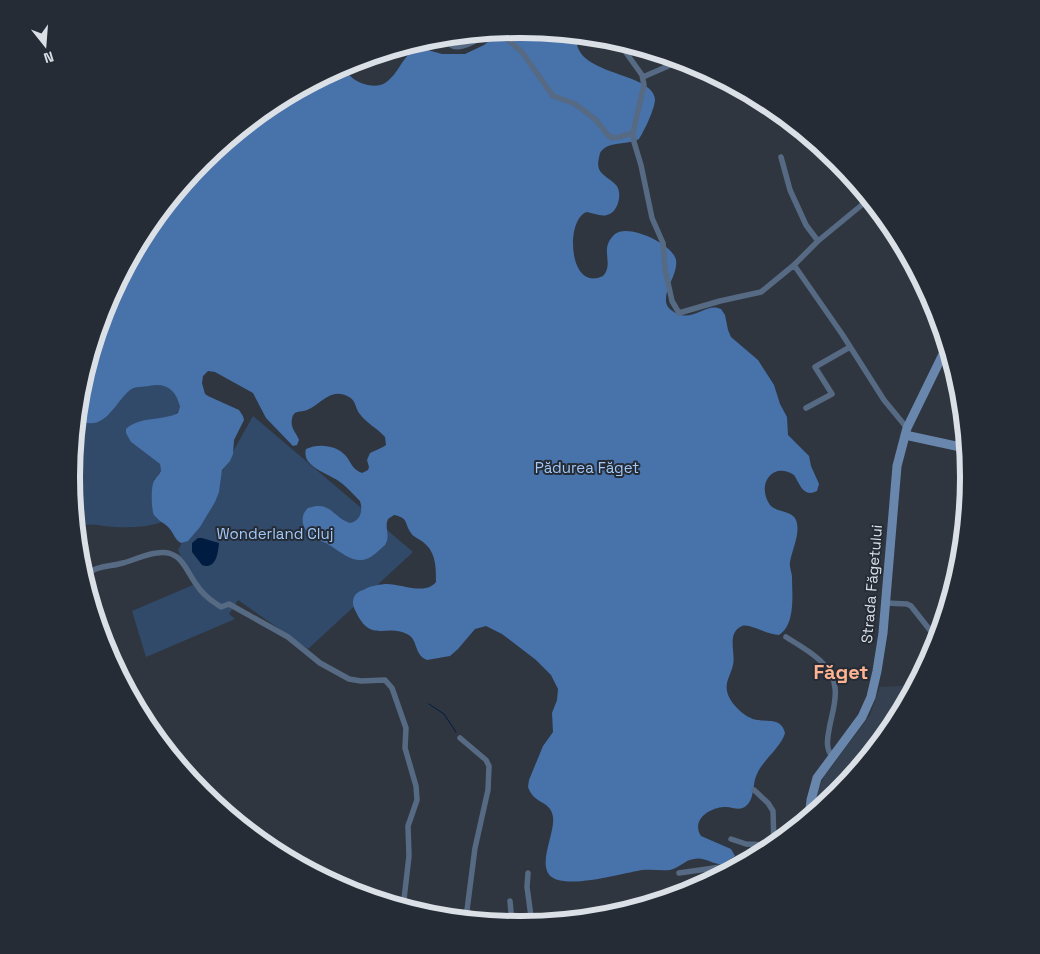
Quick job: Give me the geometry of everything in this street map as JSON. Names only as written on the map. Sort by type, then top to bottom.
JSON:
[{"type":"main road","name":"Strada Făgetului","points":[[810,807],[817,778],[862,717],[871,697],[877,671],[886,603],[896,476],[906,431],[942,354]]},
{"type":"main road","points":[[906,431],[959,446]]},
{"type":"street","points":[[506,38],[522,52],[553,96],[582,108],[612,138],[619,138],[633,133]]},
{"type":"street","points":[[450,43],[455,47],[464,46],[476,40]]},
{"type":"street","points":[[624,50],[643,77],[644,84],[633,133],[652,218],[663,243],[665,269],[672,301],[679,313],[761,292],[794,266],[818,241],[864,203]]},
{"type":"street","points":[[643,77],[671,65]]},
{"type":"street","points":[[781,156],[790,190],[806,225],[818,241]]},
{"type":"street","points":[[794,266],[842,334],[906,431]]},
{"type":"street","points":[[806,408],[832,394],[815,367],[850,347]]},
{"type":"street","points":[[91,572],[105,566],[124,563],[156,553],[172,554],[182,562],[197,586],[221,607],[229,604],[288,636],[320,664],[349,679],[361,681],[386,680],[392,688],[406,728],[405,748],[416,786],[417,800],[408,826],[409,856],[404,901]]},
{"type":"street","points":[[886,603],[907,604],[911,606],[931,631]]},
{"type":"street","points":[[786,637],[813,654],[830,673],[834,683],[836,690],[828,739],[829,752],[832,756]]},
{"type":"street","points":[[460,738],[486,760],[489,766],[488,790],[474,857],[467,913]]},
{"type":"street","points":[[754,790],[768,803],[773,811],[773,836]]},
{"type":"street","points":[[731,839],[746,844],[760,845]]},
{"type":"street","points":[[679,873],[722,867]]},
{"type":"street","points":[[528,872],[527,887],[531,916]]},
{"type":"street","points":[[510,901],[511,916]]},
{"type":"shaded area","points":[[198,538],[219,543],[215,560],[210,565],[202,565],[192,552],[192,543]]},
{"type":"shaded area","points":[[907,685],[869,745],[831,788],[815,803],[824,777],[870,715],[880,687]]},
{"type":"green space","name":"Pădurea Făget","points":[[493,38],[549,38],[577,41],[578,48],[586,58],[596,65],[644,85],[652,91],[655,103],[639,139],[608,146],[600,153],[599,169],[618,189],[617,207],[607,215],[602,216],[587,212],[580,217],[575,227],[573,239],[577,265],[583,274],[591,278],[603,276],[608,266],[607,250],[610,240],[621,231],[639,233],[659,242],[667,248],[676,260],[676,266],[667,293],[667,305],[678,314],[685,315],[692,315],[715,307],[721,309],[725,315],[731,337],[758,360],[774,385],[780,404],[787,417],[788,435],[809,456],[819,484],[817,491],[808,493],[802,489],[794,475],[786,471],[773,473],[768,477],[766,483],[766,497],[770,505],[794,517],[797,525],[797,536],[790,564],[792,575],[791,616],[788,624],[779,635],[745,626],[737,629],[733,638],[734,660],[727,681],[727,688],[731,700],[742,713],[753,719],[777,722],[785,733],[755,778],[749,803],[741,809],[718,808],[707,812],[700,820],[698,825],[701,836],[731,849],[735,856],[723,864],[698,858],[670,870],[643,870],[593,880],[578,881],[555,879],[548,873],[546,860],[553,823],[552,812],[546,805],[534,797],[528,787],[543,746],[553,732],[552,713],[557,700],[558,689],[551,675],[536,660],[502,634],[486,626],[475,629],[450,656],[427,660],[420,654],[413,640],[407,634],[392,630],[373,630],[362,622],[353,604],[354,597],[359,592],[385,584],[419,589],[431,586],[436,582],[435,565],[431,550],[412,534],[406,521],[402,518],[394,515],[388,519],[387,542],[376,553],[364,560],[347,557],[313,537],[304,528],[303,515],[308,508],[322,506],[350,523],[359,518],[361,508],[360,501],[345,486],[312,465],[306,455],[306,449],[316,446],[327,446],[338,449],[346,456],[354,468],[362,473],[368,470],[367,460],[370,453],[386,445],[385,437],[362,417],[353,400],[349,397],[343,394],[331,395],[312,408],[294,414],[292,425],[299,440],[297,445],[293,446],[266,418],[253,393],[215,372],[208,371],[203,376],[202,383],[205,394],[239,410],[244,420],[234,440],[233,454],[230,461],[222,470],[219,492],[215,502],[200,527],[188,541],[181,543],[153,512],[152,487],[161,471],[160,464],[131,442],[126,433],[126,429],[138,422],[178,413],[180,407],[173,392],[160,385],[135,388],[126,393],[104,419],[95,423],[84,422],[95,363],[114,309],[126,283],[139,257],[171,209],[209,166],[252,128],[300,96],[348,73],[360,83],[373,86],[380,85],[394,75],[407,56],[414,50],[424,49],[442,54],[465,54],[484,45]]},
{"type":"green space","points":[[162,385],[173,392],[180,405],[180,410],[171,416],[132,425],[131,442],[160,464],[161,471],[154,480],[152,508],[156,518],[162,522],[133,527],[83,526],[80,477],[84,422],[95,422],[102,419],[108,415],[123,396],[133,388]]},
{"type":"green space","name":"Wonderland Cluj","points":[[253,416],[413,552],[308,649],[238,600],[229,614],[235,619],[146,657],[132,611],[193,585],[178,550]]},
{"type":"waterway","points":[[429,704],[444,714],[456,732]]},
{"type":"district","name":"Făget","points":[[841,672]]}]
